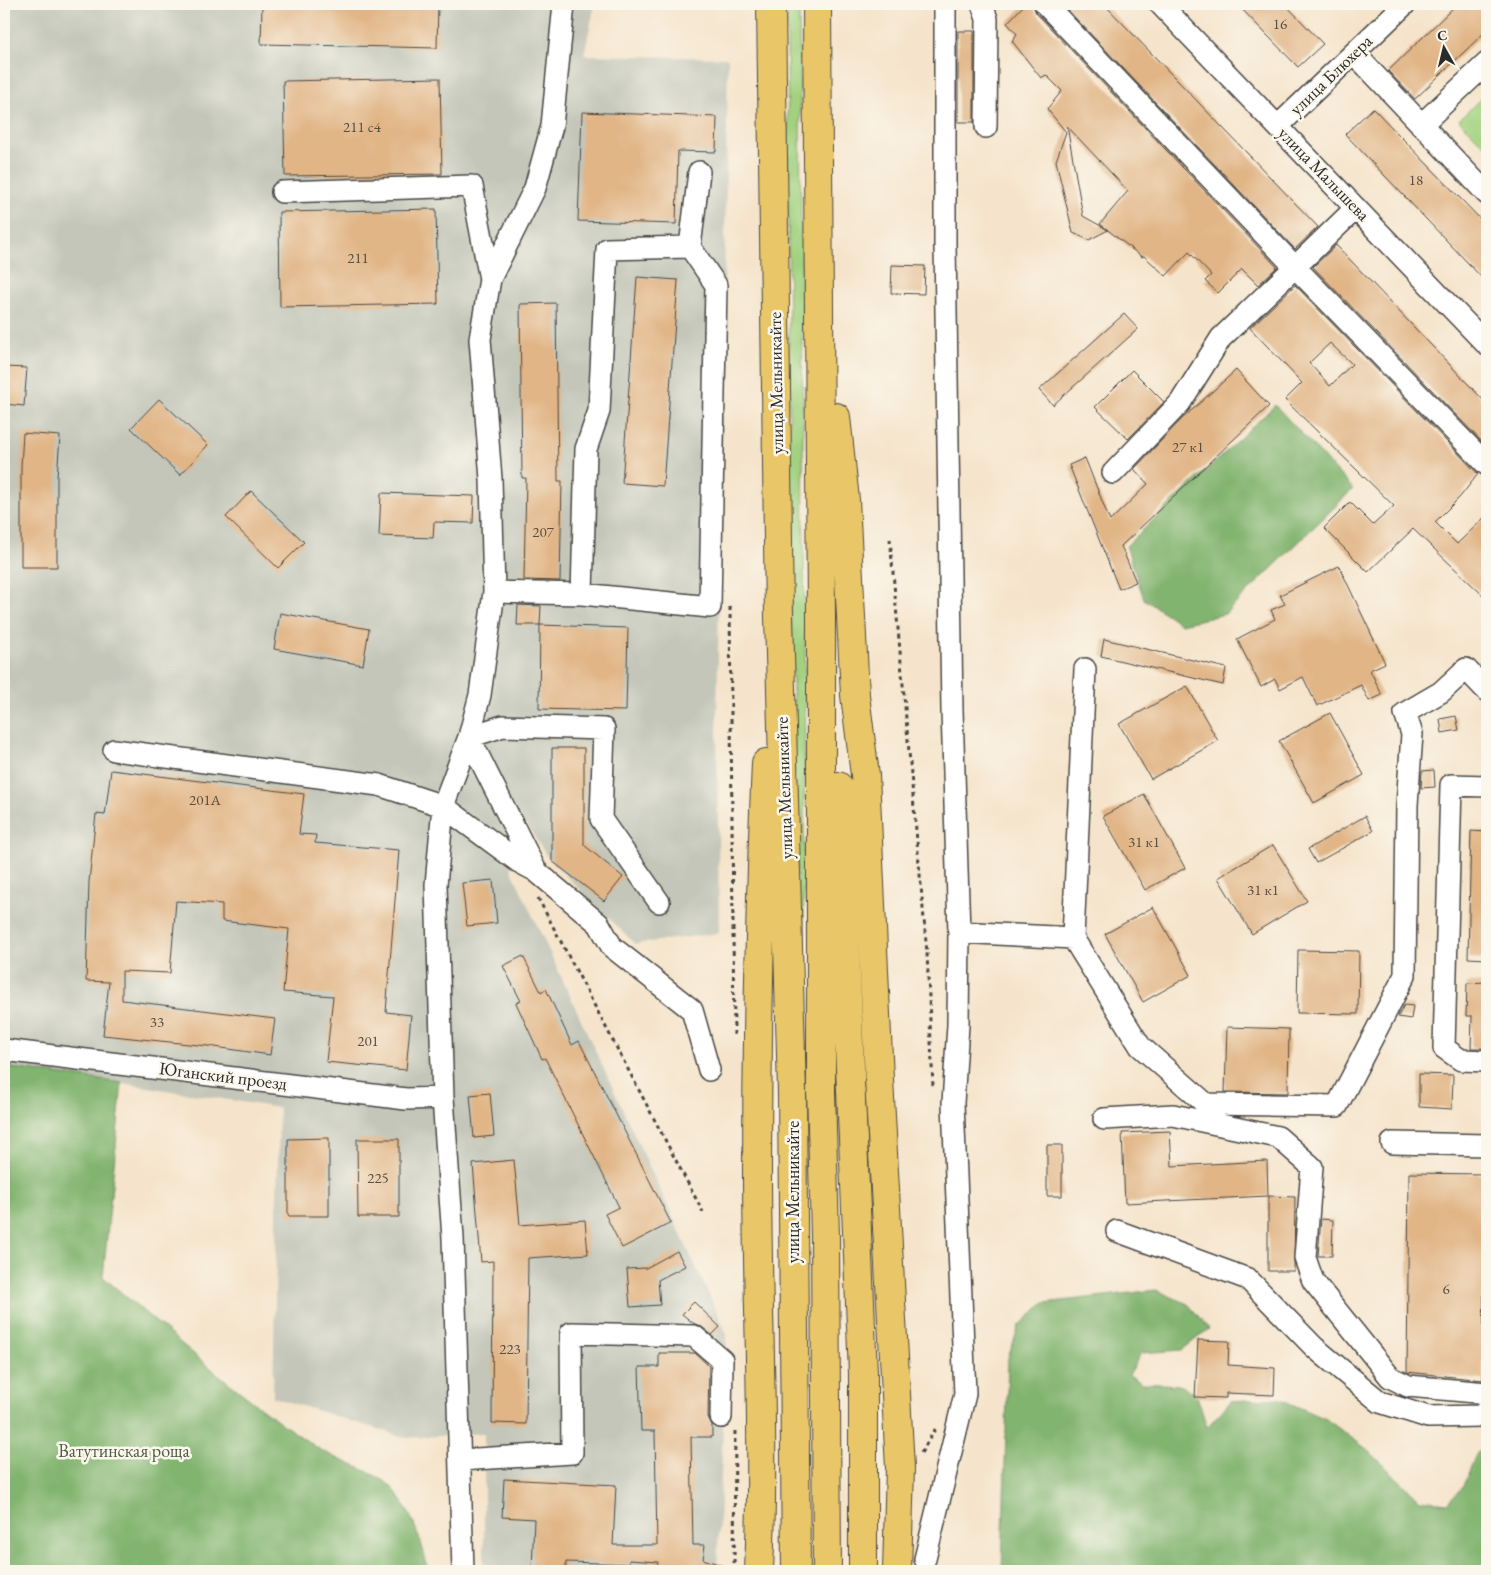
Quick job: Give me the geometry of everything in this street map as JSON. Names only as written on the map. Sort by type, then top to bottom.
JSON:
[{"type":"main road","name":"улица Мельникайте","points":[[771,4],[779,618],[792,1092],[796,1571]]},
{"type":"main road","name":"улица Мельникайте","points":[[817,4],[822,615],[821,1091],[825,1245],[827,1571]]},
{"type":"main road","points":[[820,315],[832,389],[845,500],[855,695],[865,775],[900,1459],[897,1571]]},
{"type":"main road","points":[[822,615],[840,803],[850,1103],[863,1373],[863,1571]]},
{"type":"main road","points":[[759,1571],[761,1368],[757,1170],[762,874],[770,694],[779,618]]},
{"type":"street","points":[[463,1571],[453,1238],[443,1098],[436,885],[443,806],[469,738],[480,695],[494,592],[491,479],[480,339],[490,279],[538,179],[552,126],[564,4]]},
{"type":"street","points":[[925,1559],[965,1394],[953,1103],[958,1024],[959,932],[952,700],[944,244],[945,4]]},
{"type":"street","points":[[982,4],[987,19],[986,127]]},
{"type":"street","points":[[1045,4],[1295,267],[1487,465]]},
{"type":"street","name":"улица Малышева","points":[[1160,4],[1487,345]]},
{"type":"street","name":"улица Блюхера","points":[[1278,126],[1405,4]]},
{"type":"street","points":[[1354,53],[1487,194]]},
{"type":"street","points":[[1421,125],[1487,63]]},
{"type":"street","points":[[494,592],[582,594],[710,607],[716,285],[690,247],[699,172]]},
{"type":"street","points":[[282,192],[472,186],[490,279]]},
{"type":"street","points":[[1113,473],[1180,403],[1221,338],[1356,208]]},
{"type":"street","points":[[582,594],[586,449],[599,410],[607,249],[690,247]]},
{"type":"street","points":[[1085,669],[1073,938],[1140,1046],[1206,1104],[1337,1106],[1405,975],[1407,804],[1412,734],[1405,713],[1441,692],[1466,669],[1487,691]]},
{"type":"street","points":[[469,738],[503,726],[604,729],[601,819],[659,902]]},
{"type":"street","points":[[469,738],[536,871]]},
{"type":"street","points":[[114,750],[379,785],[443,806],[519,862],[536,871],[599,924],[612,947],[692,1010],[709,1070]]},
{"type":"street","points":[[1487,786],[1451,785],[1444,1048],[1461,1060],[1487,1061]]},
{"type":"street","points":[[959,932],[1073,938]]},
{"type":"street","name":"Юганский проезд","points":[[4,1050],[406,1099],[443,1098]]},
{"type":"street","points":[[1104,1118],[1174,1115],[1278,1137],[1312,1167],[1305,1258],[1313,1281],[1390,1377],[1408,1386],[1487,1393]]},
{"type":"street","points":[[1392,1144],[1487,1145]]},
{"type":"street","points":[[1117,1232],[1248,1279],[1314,1346],[1380,1402],[1428,1417],[1481,1416],[1487,1410]]},
{"type":"street","points":[[460,1460],[572,1453],[571,1333],[694,1336],[722,1360],[721,1417]]},
{"type":"path","points":[[890,539],[927,953],[934,1090]]},
{"type":"path","points":[[537,897],[702,1212]]},
{"type":"path","points":[[916,1461],[940,1420]]},
{"type":"shaded area","points":[[4,4],[595,4],[584,55],[728,58],[717,718],[719,933],[635,944],[548,858],[526,824],[511,869],[727,1334],[717,1571],[484,1571],[484,1433],[406,1438],[273,1397],[279,1108],[122,1083],[4,1067]]},
{"type":"green space","points":[[787,4],[799,4],[805,663],[803,997],[800,997],[790,556]]},
{"type":"green space","points":[[1487,92],[1487,148],[1459,120]]},
{"type":"green space","points":[[1275,405],[1353,489],[1225,614],[1181,624],[1144,599],[1126,546]]},
{"type":"green space","name":"Ватутинская роща","points":[[4,1067],[122,1083],[103,1277],[260,1408],[324,1452],[387,1483],[402,1500],[414,1524],[428,1571],[4,1571]]},
{"type":"green space","points":[[1156,1290],[1188,1304],[1209,1329],[1182,1350],[1141,1353],[1129,1375],[1143,1383],[1179,1385],[1196,1393],[1207,1427],[1231,1401],[1278,1398],[1326,1419],[1368,1450],[1420,1500],[1448,1503],[1463,1486],[1477,1452],[1487,1447],[1487,1571],[1002,1571],[1008,1358],[1019,1326],[1044,1303]]},
{"type":"building","points":[[262,4],[438,4],[437,48],[261,44]]},
{"type":"building","points":[[1025,4],[1033,4],[1036,13],[1277,267],[1258,285],[1242,269],[1218,293],[1205,281],[1211,275],[1189,252],[1166,276],[1144,256],[1142,257],[1108,230],[1089,240],[1073,233],[1056,161],[1066,132],[1047,109],[1062,91],[1046,75],[1041,78],[1012,41],[1017,34],[1007,23]],"holes":[[[1067,126],[1128,191],[1100,224],[1107,229],[1083,216]]]},
{"type":"building","points":[[1062,4],[1104,4],[1318,227],[1295,249]]},
{"type":"building","points":[[1237,4],[1285,4],[1323,44],[1298,67]]},
{"type":"building","points":[[1457,4],[1487,4],[1487,30],[1415,99],[1388,71]]},
{"type":"building","points":[[958,31],[974,31],[974,122],[958,122]]},
{"type":"building","points":[[440,78],[442,174],[285,176],[283,81]]},
{"type":"building","points":[[1373,108],[1487,226],[1487,283],[1345,134]]},
{"type":"building","points":[[582,112],[717,117],[716,152],[678,151],[676,224],[578,221]]},
{"type":"building","points":[[436,209],[438,304],[280,307],[279,212]]},
{"type":"building","points":[[1336,245],[1487,404],[1487,447],[1313,267]]},
{"type":"building","points":[[892,265],[925,266],[924,294],[891,293]]},
{"type":"building","points":[[637,277],[678,280],[663,486],[622,483]]},
{"type":"building","points":[[1295,285],[1478,474],[1460,497],[1435,522],[1457,544],[1487,515],[1487,599],[1413,529],[1368,572],[1324,528],[1350,502],[1373,525],[1394,506],[1285,400],[1302,383],[1250,328]],"holes":[[[1330,343],[1352,364],[1330,386],[1309,363]]]},
{"type":"building","points":[[556,303],[558,481],[562,481],[560,581],[524,580],[526,478],[522,478],[520,304]]},
{"type":"building","points":[[1124,314],[1138,329],[1053,405],[1039,390]]},
{"type":"building","points":[[4,367],[27,368],[24,406],[4,404]]},
{"type":"building","points":[[1132,370],[1164,402],[1128,439],[1095,407]]},
{"type":"building","points":[[1236,370],[1269,406],[1121,546],[1136,582],[1119,589],[1069,465],[1085,458],[1110,521],[1148,484],[1134,469],[1182,419]]},
{"type":"building","points":[[159,399],[208,445],[180,475],[131,428]]},
{"type":"building","points":[[23,433],[60,436],[57,477],[57,567],[21,567]]},
{"type":"building","points":[[251,491],[304,542],[278,568],[226,517]]},
{"type":"building","points":[[381,493],[474,496],[473,523],[434,522],[433,538],[379,536]]},
{"type":"building","points":[[1339,566],[1385,663],[1370,670],[1382,695],[1369,701],[1361,685],[1317,706],[1303,677],[1280,689],[1275,679],[1261,687],[1237,639],[1275,619],[1271,610],[1285,604],[1280,595]]},
{"type":"building","points":[[518,605],[541,606],[540,625],[517,625]]},
{"type":"building","points":[[280,613],[369,629],[363,665],[274,649]]},
{"type":"building","points":[[540,625],[628,628],[626,711],[539,709]]},
{"type":"building","points":[[1104,639],[1226,668],[1223,685],[1101,656]]},
{"type":"building","points":[[1187,686],[1218,741],[1151,779],[1119,724]]},
{"type":"building","points":[[1330,713],[1364,775],[1314,803],[1279,741]]},
{"type":"building","points":[[1456,716],[1459,730],[1442,733],[1440,719]]},
{"type":"building","points":[[552,748],[584,748],[584,845],[623,877],[604,901],[552,861]]},
{"type":"building","points":[[111,770],[304,794],[299,834],[316,835],[315,843],[399,850],[386,1012],[411,1015],[406,1070],[326,1062],[333,996],[283,992],[289,929],[222,921],[222,904],[176,901],[170,973],[122,971],[122,1000],[275,1019],[270,1055],[208,1046],[103,1035],[109,982],[86,981],[89,882],[96,814],[105,815]]},
{"type":"building","points":[[1434,770],[1435,787],[1421,788],[1422,771]]},
{"type":"building","points":[[1144,794],[1185,868],[1145,890],[1103,816]]},
{"type":"building","points":[[1365,816],[1373,831],[1316,863],[1308,849]]},
{"type":"building","points":[[1471,831],[1487,832],[1487,959],[1468,958]]},
{"type":"building","points":[[1273,845],[1307,901],[1252,934],[1218,878]]},
{"type":"building","points":[[493,880],[497,923],[467,926],[462,883]]},
{"type":"building","points":[[1153,907],[1191,975],[1143,1002],[1105,934]]},
{"type":"building","points":[[1298,950],[1359,951],[1358,1014],[1297,1013]]},
{"type":"building","points":[[523,956],[541,992],[546,989],[572,1045],[579,1041],[671,1223],[622,1248],[605,1214],[619,1207],[545,1058],[542,1059],[516,1003],[521,1001],[503,966]]},
{"type":"building","points":[[1487,982],[1487,1048],[1471,1048],[1472,1016],[1466,1016],[1467,983]]},
{"type":"building","points":[[1404,1005],[1413,1006],[1411,1019],[1398,1017]]},
{"type":"building","points":[[1227,1027],[1289,1029],[1288,1093],[1225,1092]]},
{"type":"building","points":[[1419,1074],[1453,1075],[1452,1109],[1419,1107]]},
{"type":"building","points":[[490,1093],[494,1136],[474,1138],[470,1095]]},
{"type":"building","points":[[1170,1131],[1172,1166],[1267,1161],[1268,1196],[1125,1203],[1122,1133]]},
{"type":"building","points":[[329,1138],[329,1216],[288,1216],[288,1139]]},
{"type":"building","points":[[357,1139],[399,1139],[399,1217],[358,1217]]},
{"type":"building","points":[[1047,1145],[1062,1145],[1062,1196],[1047,1196]]},
{"type":"building","points":[[514,1160],[520,1225],[585,1220],[588,1254],[528,1258],[526,1424],[492,1423],[493,1261],[481,1262],[473,1164]]},
{"type":"building","points":[[1409,1173],[1485,1174],[1483,1380],[1407,1372]]},
{"type":"building","points":[[1268,1196],[1295,1197],[1294,1271],[1268,1271]]},
{"type":"building","points":[[1321,1219],[1333,1220],[1332,1256],[1318,1256]]},
{"type":"building","points":[[677,1251],[685,1266],[658,1280],[660,1305],[630,1307],[627,1269],[646,1268]]},
{"type":"building","points":[[694,1302],[720,1327],[712,1335],[682,1314]]},
{"type":"building","points":[[1198,1340],[1229,1341],[1228,1365],[1275,1368],[1274,1395],[1226,1393],[1226,1398],[1195,1397]]},
{"type":"building","points":[[659,1353],[695,1353],[709,1366],[708,1417],[712,1425],[712,1437],[691,1437],[693,1545],[705,1545],[703,1559],[730,1568],[730,1571],[657,1571],[658,1562],[629,1560],[629,1564],[566,1562],[566,1571],[532,1571],[534,1519],[502,1517],[504,1479],[616,1485],[613,1545],[657,1545],[655,1431],[641,1431],[639,1367],[659,1367]]}]
